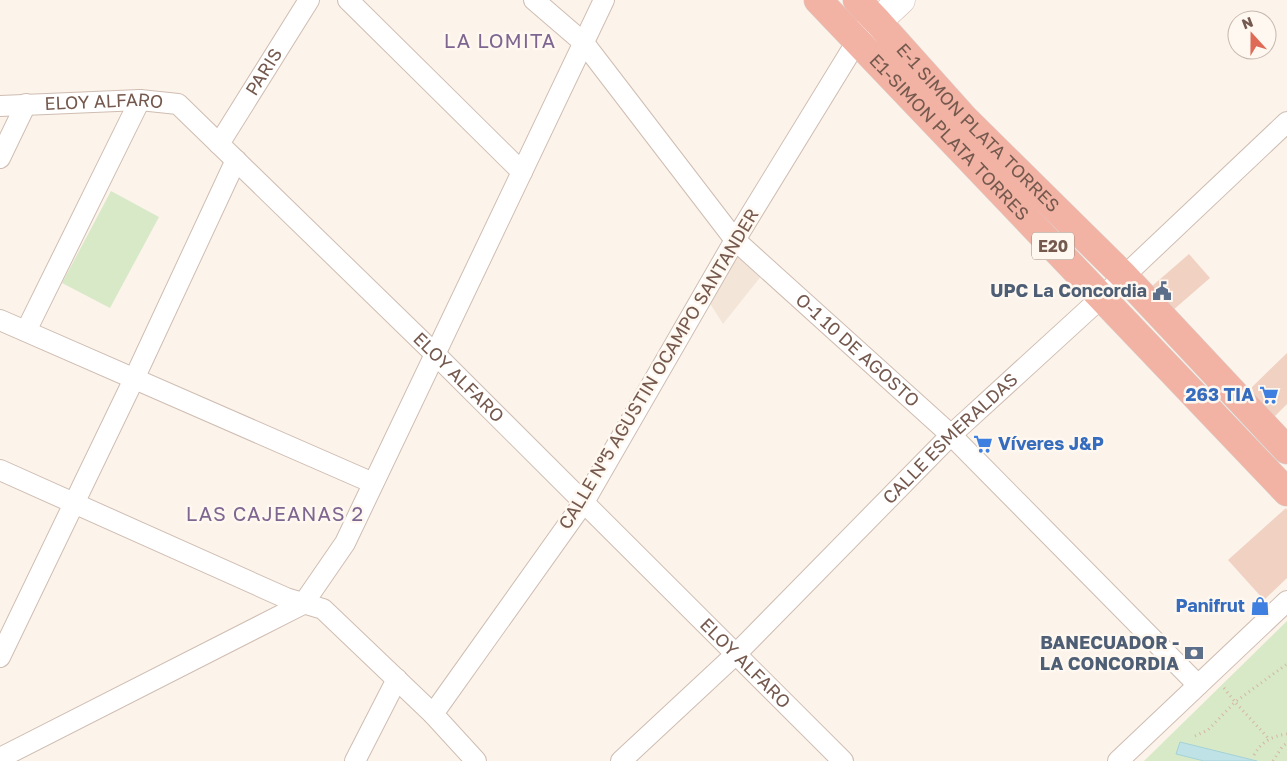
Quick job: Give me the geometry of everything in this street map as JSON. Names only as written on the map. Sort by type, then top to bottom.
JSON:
[{"type":"highway","name":"E1-SIMON PLATA TORRES","points":[[818,0],[1287,492]]},
{"type":"highway","name":"E-1 SIMON PLATA TORRES","points":[[857,0],[964,118],[1124,276],[1287,450]]},
{"type":"main road","points":[[858,41],[901,0]]},
{"type":"street","name":"PARIS","points":[[218,144],[309,0]]},
{"type":"street","points":[[348,0],[522,172]]},
{"type":"street","name":"O-1 10 DE AGOSTO","points":[[534,0],[584,44],[735,240],[951,435],[1198,685]]},
{"type":"street","points":[[0,758],[303,604],[345,543],[604,0]]},
{"type":"street","name":"CALLE Nº5 AGUSTIN OCAMPO SANTANDER","points":[[433,714],[584,502],[735,240],[858,41]]},
{"type":"street","name":"ELOY ALFARO","points":[[0,106],[140,100],[178,104],[436,355],[843,761]]},
{"type":"street","points":[[26,331],[140,100]]},
{"type":"street","points":[[0,158],[26,104]]},
{"type":"street","name":"CALLE ESMERALDAS","points":[[621,761],[736,654],[951,435],[1102,297],[1287,122]]},
{"type":"street","points":[[0,657],[134,379],[236,160]]},
{"type":"street","points":[[0,320],[374,483]]},
{"type":"street","points":[[0,470],[286,598],[323,609],[397,678],[476,761]]},
{"type":"street","points":[[1118,761],[1287,601]]},
{"type":"street","points":[[356,761],[397,678]]},
{"type":"path","points":[[1195,736],[1208,730],[1236,702],[1287,664]]},
{"type":"path","points":[[1222,686],[1269,739]]},
{"type":"path","points":[[1254,755],[1258,746],[1269,739],[1287,734]]},
{"type":"path","points":[[1273,761],[1287,742]]},
{"type":"shaded area","points":[[734,242],[766,270],[723,324],[704,294]]},
{"type":"green space","points":[[111,191],[159,217],[110,308],[62,283]]},
{"type":"green space","points":[[1287,621],[1287,761],[1144,761]]},
{"type":"water","points":[[1180,742],[1257,761],[1204,761],[1176,754]]},
{"type":"building","points":[[1189,254],[1210,278],[1172,311],[1151,287]]},
{"type":"building","points":[[1287,353],[1287,404],[1274,417],[1248,391]]},
{"type":"building","points":[[1286,508],[1287,578],[1264,600],[1228,560]]},
{"type":"place","name":"UPC La Concordia","points":[[1162,291]]},
{"type":"place","name":"263 TIA","points":[[1269,395]]},
{"type":"place","name":"Víveres J&P","points":[[983,444]]},
{"type":"place","name":"Panifrut","points":[[1260,606]]},
{"type":"place","name":"BANECUADOR - LA CONCORDIA","points":[[1194,653]]},
{"type":"district","name":"LA LOMITA","points":[[500,41]]},
{"type":"district","name":"LAS CAJEANAS 2","points":[[275,514]]}]
